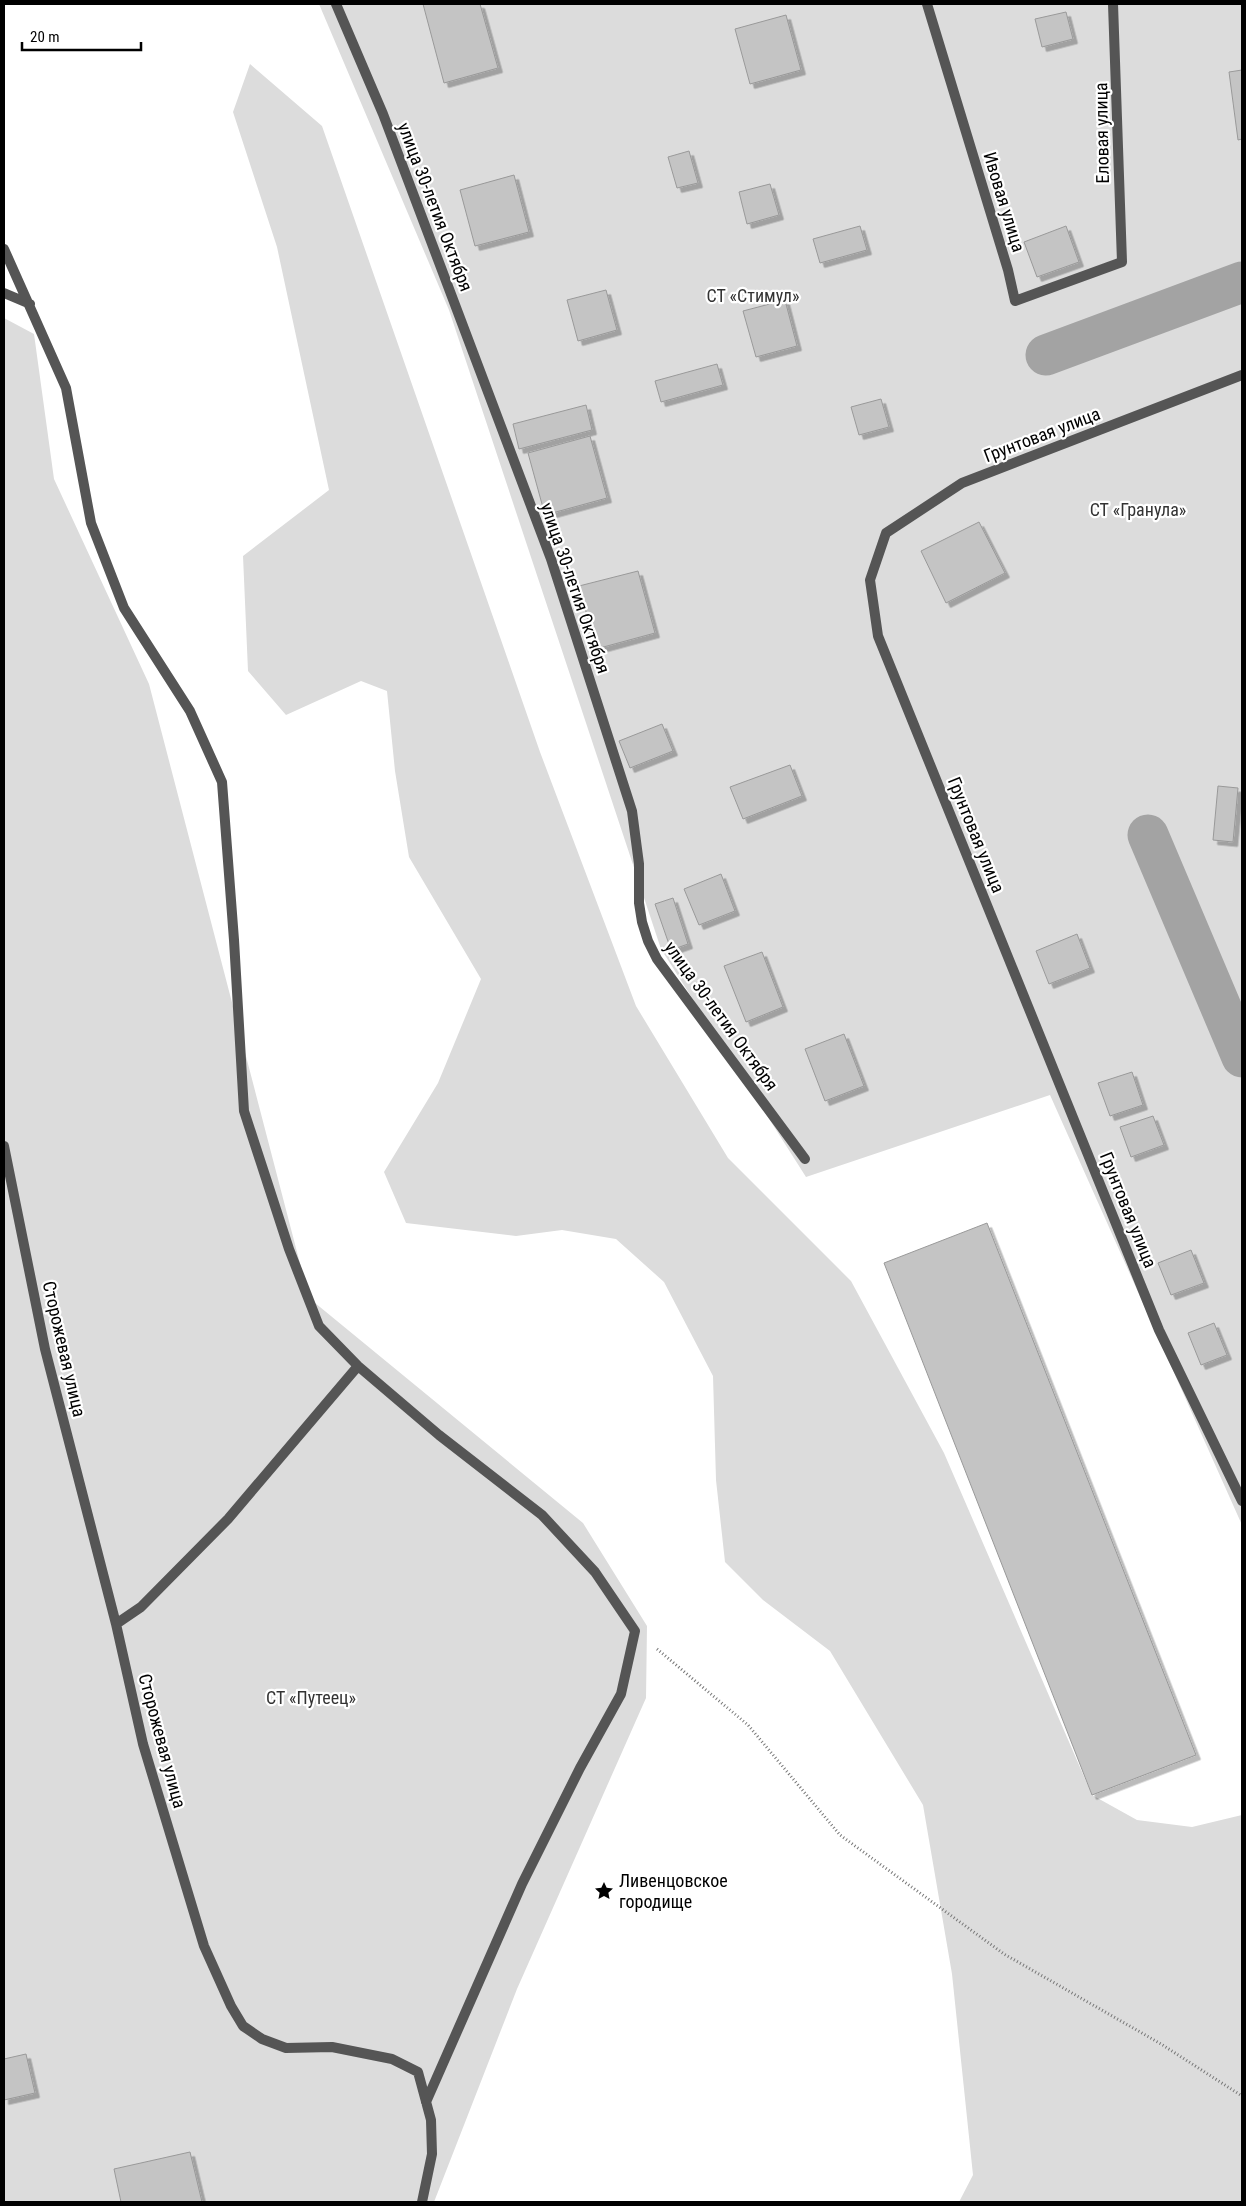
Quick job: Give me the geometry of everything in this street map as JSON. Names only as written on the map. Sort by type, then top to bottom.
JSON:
[{"type":"street","name":"улица 30-летия Октября","points":[[336,4],[383,114],[551,560],[632,811],[639,864],[639,903],[648,941],[658,959],[805,1159]]},
{"type":"street","name":"Ивовая улица","points":[[928,4],[1008,270],[1015,301],[1122,262]]},
{"type":"street","name":"Еловая улица","points":[[1113,4],[1122,262]]},
{"type":"street","points":[[4,249],[66,388],[91,523],[124,608],[190,711],[222,782],[244,1111],[289,1249],[319,1326],[358,1366],[439,1435],[542,1515],[595,1572],[635,1631],[621,1694],[580,1768],[522,1884],[426,2102]]},
{"type":"street","points":[[4,293],[30,304]]},
{"type":"street","name":"Грунтовая улица","points":[[1242,375],[962,483],[886,533],[870,580],[878,636],[1159,1330],[1242,1501]]},
{"type":"street","name":"Сторожевая улица","points":[[4,1146],[45,1349],[116,1624],[143,1744],[204,1946],[231,2006],[243,2026],[262,2039],[286,2048],[332,2047],[392,2059],[418,2072],[431,2120],[432,2154],[422,2202]]},
{"type":"street","points":[[116,1624],[140,1607],[228,1519],[358,1366]]},
{"type":"path","points":[[635,1631],[748,1725],[840,1835],[1004,1954],[1161,2044],[1242,2096]]},
{"type":"green space","name":"СТ «Стимул»","points":[[319,4],[1242,4],[1242,1525],[1050,1095],[806,1177],[661,949],[449,310]]},
{"type":"green space","points":[[250,64],[322,126],[540,752],[636,1006],[728,1158],[851,1281],[944,1453],[1092,1795],[1137,1820],[1192,1827],[1242,1815],[1242,2202],[959,2202],[973,2175],[952,1974],[923,1805],[830,1651],[763,1600],[725,1562],[716,1480],[713,1376],[664,1282],[616,1239],[562,1230],[516,1236],[406,1223],[384,1172],[438,1083],[481,979],[409,857],[395,771],[387,691],[361,681],[286,715],[248,671],[243,556],[329,490],[277,247],[233,112]]},
{"type":"green space","name":"СТ «Путеец»","points":[[4,318],[34,334],[54,479],[149,684],[309,1298],[583,1523],[647,1626],[646,1698],[517,1989],[434,2202],[4,2202]]},
{"type":"building","points":[[423,4],[480,4],[498,68],[444,83]]},
{"type":"building","points":[[1066,12],[1073,39],[1042,47],[1035,19]]},
{"type":"building","points":[[786,15],[801,70],[750,84],[735,29]]},
{"type":"building","points":[[1242,70],[1242,139],[1238,140],[1229,72]]},
{"type":"building","points":[[689,151],[698,183],[677,188],[668,157]]},
{"type":"building","points":[[514,175],[529,232],[475,246],[460,190]]},
{"type":"building","points":[[770,184],[779,215],[747,224],[739,192]]},
{"type":"building","points":[[860,226],[867,250],[820,263],[813,239]]},
{"type":"building","points":[[1066,226],[1079,262],[1037,277],[1024,242]]},
{"type":"building","points":[[606,290],[617,330],[578,341],[567,300]]},
{"type":"building","points":[[785,300],[797,346],[756,357],[743,311]]},
{"type":"building","points":[[717,364],[723,385],[661,402],[655,381]]},
{"type":"building","points":[[881,399],[889,427],[859,435],[851,407]]},
{"type":"building","points":[[586,405],[592,430],[519,449],[513,424]]},
{"type":"building","points":[[590,436],[607,498],[545,515],[528,453]]},
{"type":"building","points":[[979,522],[1005,573],[946,603],[921,551]]},
{"type":"building","points":[[638,571],[655,633],[596,649],[579,586]]},
{"type":"building","points":[[662,724],[673,751],[630,768],[619,741]]},
{"type":"building","points":[[790,765],[802,796],[743,819],[730,787]]},
{"type":"building","points":[[1218,786],[1238,788],[1233,842],[1213,840]]},
{"type":"building","points":[[721,874],[735,911],[699,925],[684,889]]},
{"type":"building","points":[[673,898],[688,944],[671,950],[655,904]]},
{"type":"building","points":[[1077,934],[1090,968],[1049,984],[1036,951]]},
{"type":"building","points":[[762,952],[783,1007],[746,1022],[724,966]]},
{"type":"building","points":[[844,1034],[864,1086],[825,1101],[805,1049]]},
{"type":"building","points":[[1132,1072],[1143,1105],[1110,1116],[1098,1083]]},
{"type":"building","points":[[1153,1116],[1164,1145],[1131,1157],[1120,1127]]},
{"type":"building","points":[[987,1223],[1196,1755],[1092,1795],[884,1263]]},
{"type":"building","points":[[1191,1250],[1204,1283],[1171,1295],[1158,1263]]},
{"type":"building","points":[[1214,1323],[1227,1355],[1201,1365],[1188,1333]]},
{"type":"building","points":[[26,2054],[35,2093],[4,2100],[4,2059]]},
{"type":"building","points":[[190,2152],[202,2202],[121,2202],[114,2169]]},
{"type":"waterway","points":[[1046,355],[1242,282]]},
{"type":"waterway","points":[[1148,835],[1242,1057]]},
{"type":"place","name":"Ливенцовское городище","points":[[604,1891]]},
{"type":"park label","name":"СТ «Гранула»","points":[[1138,510]]}]
